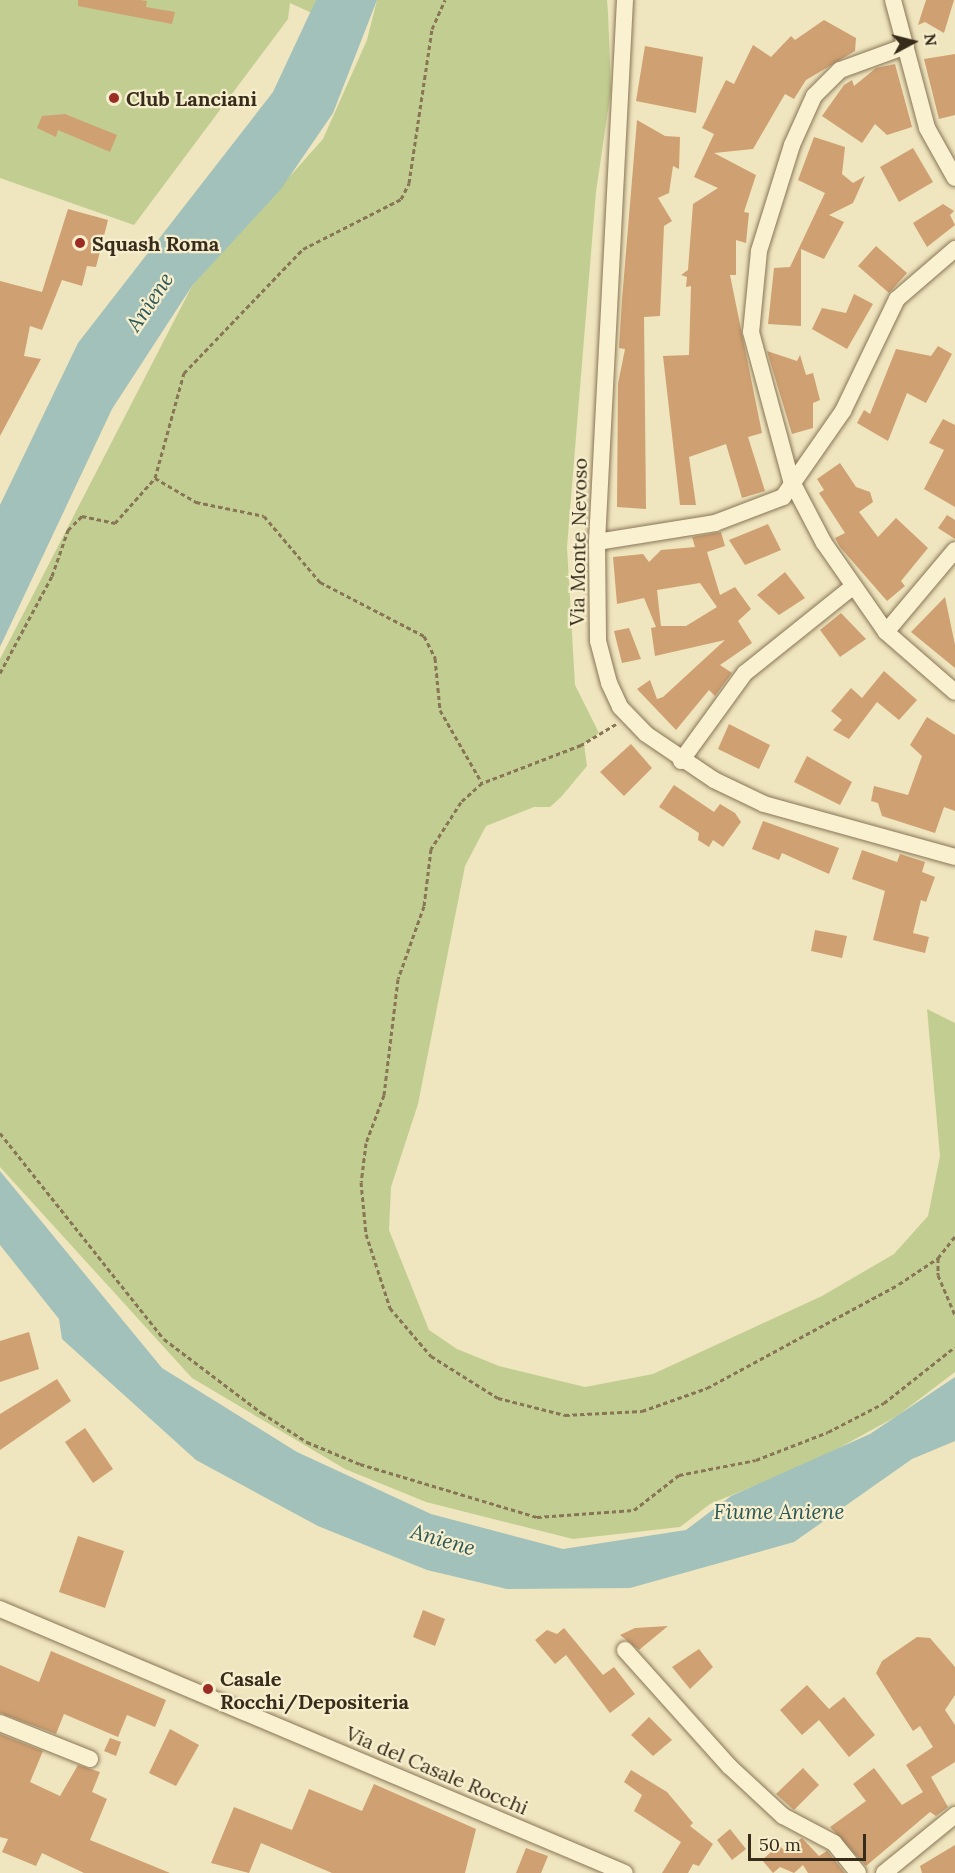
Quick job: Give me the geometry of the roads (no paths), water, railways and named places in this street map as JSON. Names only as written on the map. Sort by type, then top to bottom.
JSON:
[{"type":"street","name":"Via Monte Nevoso","points":[[625,0],[597,542],[600,651],[609,684],[629,718],[681,761],[764,804],[955,857]]},
{"type":"street","points":[[893,0],[929,134],[955,178]]},
{"type":"street","points":[[906,46],[850,65],[819,88],[792,145],[759,251],[751,332],[791,480],[851,588],[886,632],[955,692]]},
{"type":"street","points":[[597,542],[733,518],[772,504],[843,411],[897,299],[955,249]]},
{"type":"street","points":[[886,632],[955,550]]},
{"type":"street","points":[[681,761],[751,667],[851,588]]},
{"type":"street","name":"Via del Casale Rocchi","points":[[0,1609],[625,1873]]},
{"type":"street","points":[[625,1650],[729,1766],[783,1816],[834,1843],[858,1873]]},
{"type":"street","points":[[0,1723],[90,1759]]},
{"type":"street","points":[[884,1873],[955,1815]]},
{"type":"water","name":"Aniene","points":[[316,0],[377,0],[333,113],[281,189],[192,286],[112,409],[0,647],[0,505],[78,343],[273,92]]},
{"type":"water","name":"Fiume Aniene","points":[[0,1171],[162,1368],[297,1452],[431,1514],[563,1549],[686,1530],[731,1496],[870,1434],[955,1377],[955,1441],[912,1459],[794,1542],[630,1588],[507,1589],[427,1570],[318,1526],[196,1460],[62,1339],[59,1319],[0,1245]]},
{"type":"place","name":"Club Lanciani","points":[[114,98]]},
{"type":"place","name":"Squash Roma","points":[[80,243]]},
{"type":"place","name":"Casale Rocchi/Depositeria","points":[[208,1689]]}]
